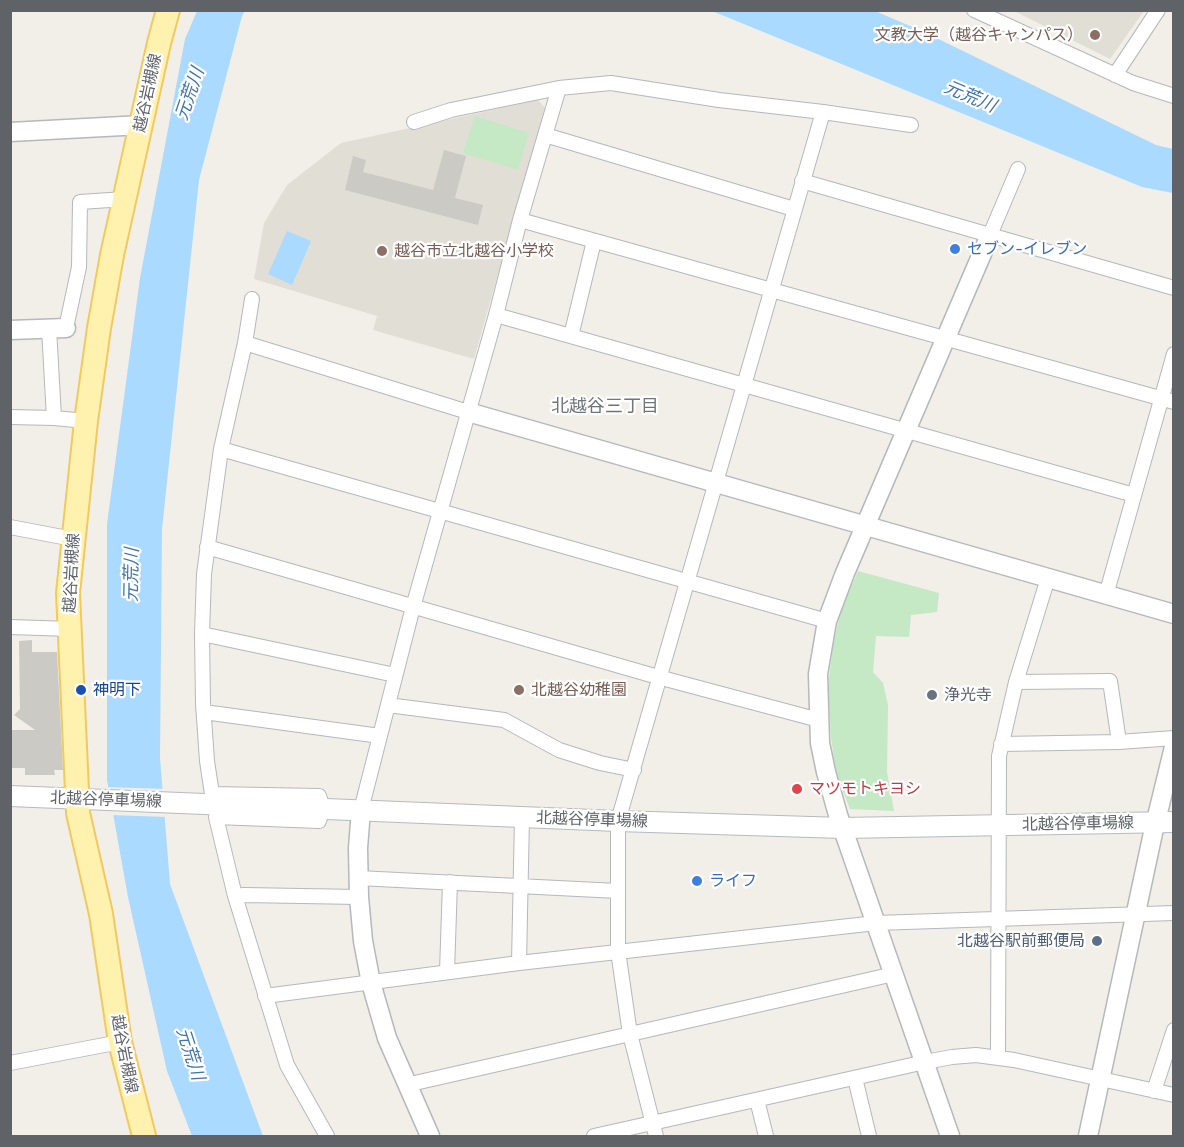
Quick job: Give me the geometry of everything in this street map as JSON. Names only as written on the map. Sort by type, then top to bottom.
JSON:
[{"type":"main road","name":"越谷岩槻線","points":[[144,1137],[120,1042],[101,914],[81,828],[83,799],[69,593],[86,421],[111,255],[168,10]]},
{"type":"main road","name":"北越谷停車場線","points":[[10,796],[843,828],[1165,822]]},
{"type":"street","points":[[974,10],[1133,83],[1173,96]]},
{"type":"street","points":[[1115,75],[1158,10]]},
{"type":"street","points":[[414,122],[451,110],[559,88],[610,82],[719,100],[911,125]]},
{"type":"street","points":[[430,1137],[387,1038],[371,982],[363,941],[359,897],[358,848],[361,810],[413,607],[559,88]]},
{"type":"street","points":[[655,1130],[630,1034],[618,951],[618,821],[823,112]]},
{"type":"street","points":[[10,132],[142,125]]},
{"type":"street","points":[[544,135],[794,209]]},
{"type":"street","points":[[950,1137],[843,828],[826,772],[820,743],[818,674],[827,621],[1018,169]]},
{"type":"street","points":[[802,181],[1173,288]]},
{"type":"street","points":[[54,418],[58,328],[79,267],[80,202],[125,199]]},
{"type":"street","points":[[520,220],[1167,401]]},
{"type":"street","points":[[571,336],[594,241]]},
{"type":"street","points":[[252,299],[245,343],[221,449],[207,547],[202,634],[204,712],[212,794],[319,796],[323,808],[319,821],[216,817],[235,896],[287,1065],[327,1137]]},
{"type":"street","points":[[496,315],[1134,495]]},
{"type":"street","points":[[10,330],[58,328]]},
{"type":"street","points":[[245,343],[468,412],[1173,614]]},
{"type":"street","points":[[1106,595],[1134,495],[1167,401],[1173,354]]},
{"type":"street","points":[[10,417],[86,421]]},
{"type":"street","points":[[221,449],[827,621]]},
{"type":"street","points":[[10,527],[73,539]]},
{"type":"street","points":[[207,547],[658,677],[819,720]]},
{"type":"street","points":[[998,1058],[999,756],[1016,682],[1048,578]]},
{"type":"street","points":[[10,627],[71,629]]},
{"type":"street","points":[[202,634],[395,675]]},
{"type":"street","points":[[1016,682],[1110,681],[1119,742]]},
{"type":"street","points":[[388,705],[504,720],[559,750],[600,763],[634,770]]},
{"type":"street","points":[[204,712],[380,736]]},
{"type":"street","points":[[1001,744],[1119,742],[1173,738]]},
{"type":"street","points":[[1088,1137],[1137,914],[1165,822],[1173,747]]},
{"type":"street","points":[[519,963],[522,817]]},
{"type":"street","points":[[358,878],[618,891]]},
{"type":"street","points":[[447,972],[450,882]]},
{"type":"street","points":[[235,896],[359,897]]},
{"type":"street","points":[[265,996],[618,951],[876,922],[1173,913]]},
{"type":"street","points":[[406,1085],[894,974]]},
{"type":"street","points":[[1154,1091],[1173,1030]]},
{"type":"street","points":[[10,1063],[120,1042]]},
{"type":"street","points":[[594,1137],[655,1130],[757,1100],[925,1062],[976,1055],[1173,1095]]},
{"type":"street","points":[[855,1078],[869,1137]]},
{"type":"street","points":[[757,1100],[766,1137]]},
{"type":"shaded area","name":"文教大学（越谷キャンパス）","points":[[1144,10],[1110,59],[1014,11]]},
{"type":"shaded area","name":"越谷市立北越谷小学校","points":[[538,100],[545,108],[474,359],[373,330],[377,316],[254,279],[264,223],[287,185],[341,143]]},
{"type":"green space","points":[[475,116],[529,133],[518,170],[463,153]]},
{"type":"green space","points":[[858,571],[939,593],[937,612],[911,615],[909,637],[876,636],[873,672],[883,683],[888,705],[887,772],[894,811],[850,809],[836,773],[828,686],[841,609]]},
{"type":"water","name":"元荒川","points":[[197,11],[245,11],[199,180],[162,529],[160,758],[170,884],[263,1136],[192,1136],[167,1071],[128,897],[107,780],[107,524],[140,278],[185,39]]},
{"type":"water","name":"元荒川","points":[[712,11],[875,11],[924,32],[1156,145],[1173,149],[1173,193],[1142,187]]},
{"type":"water","points":[[287,231],[311,241],[292,285],[268,274]]},
{"type":"pier","points":[[105,787],[166,789],[168,817],[110,815]]},
{"type":"building","points":[[444,150],[466,156],[455,198],[483,205],[478,225],[345,190],[353,156],[366,160],[363,172],[433,190]]},
{"type":"building","points":[[32,640],[32,652],[57,652],[63,770],[54,770],[55,775],[25,775],[25,768],[10,768],[10,730],[35,730],[14,715],[20,709],[19,641]]},
{"type":"place","name":"文教大学（越谷キャンパス）","points":[[1095,35]]},
{"type":"place","name":"セブン-イレブン","points":[[955,249]]},
{"type":"place","name":"越谷市立北越谷小学校","points":[[382,251]]},
{"type":"place","name":"神明下","points":[[81,690]]},
{"type":"place","name":"北越谷幼稚園","points":[[519,690]]},
{"type":"place","name":"浄光寺","points":[[932,695]]},
{"type":"place","name":"マツモトキヨシ","points":[[797,789]]},
{"type":"place","name":"ライフ","points":[[697,881]]},
{"type":"place","name":"北越谷駅前郵便局","points":[[1097,941]]},
{"type":"district","name":"北越谷三丁目","points":[[605,407]]}]
